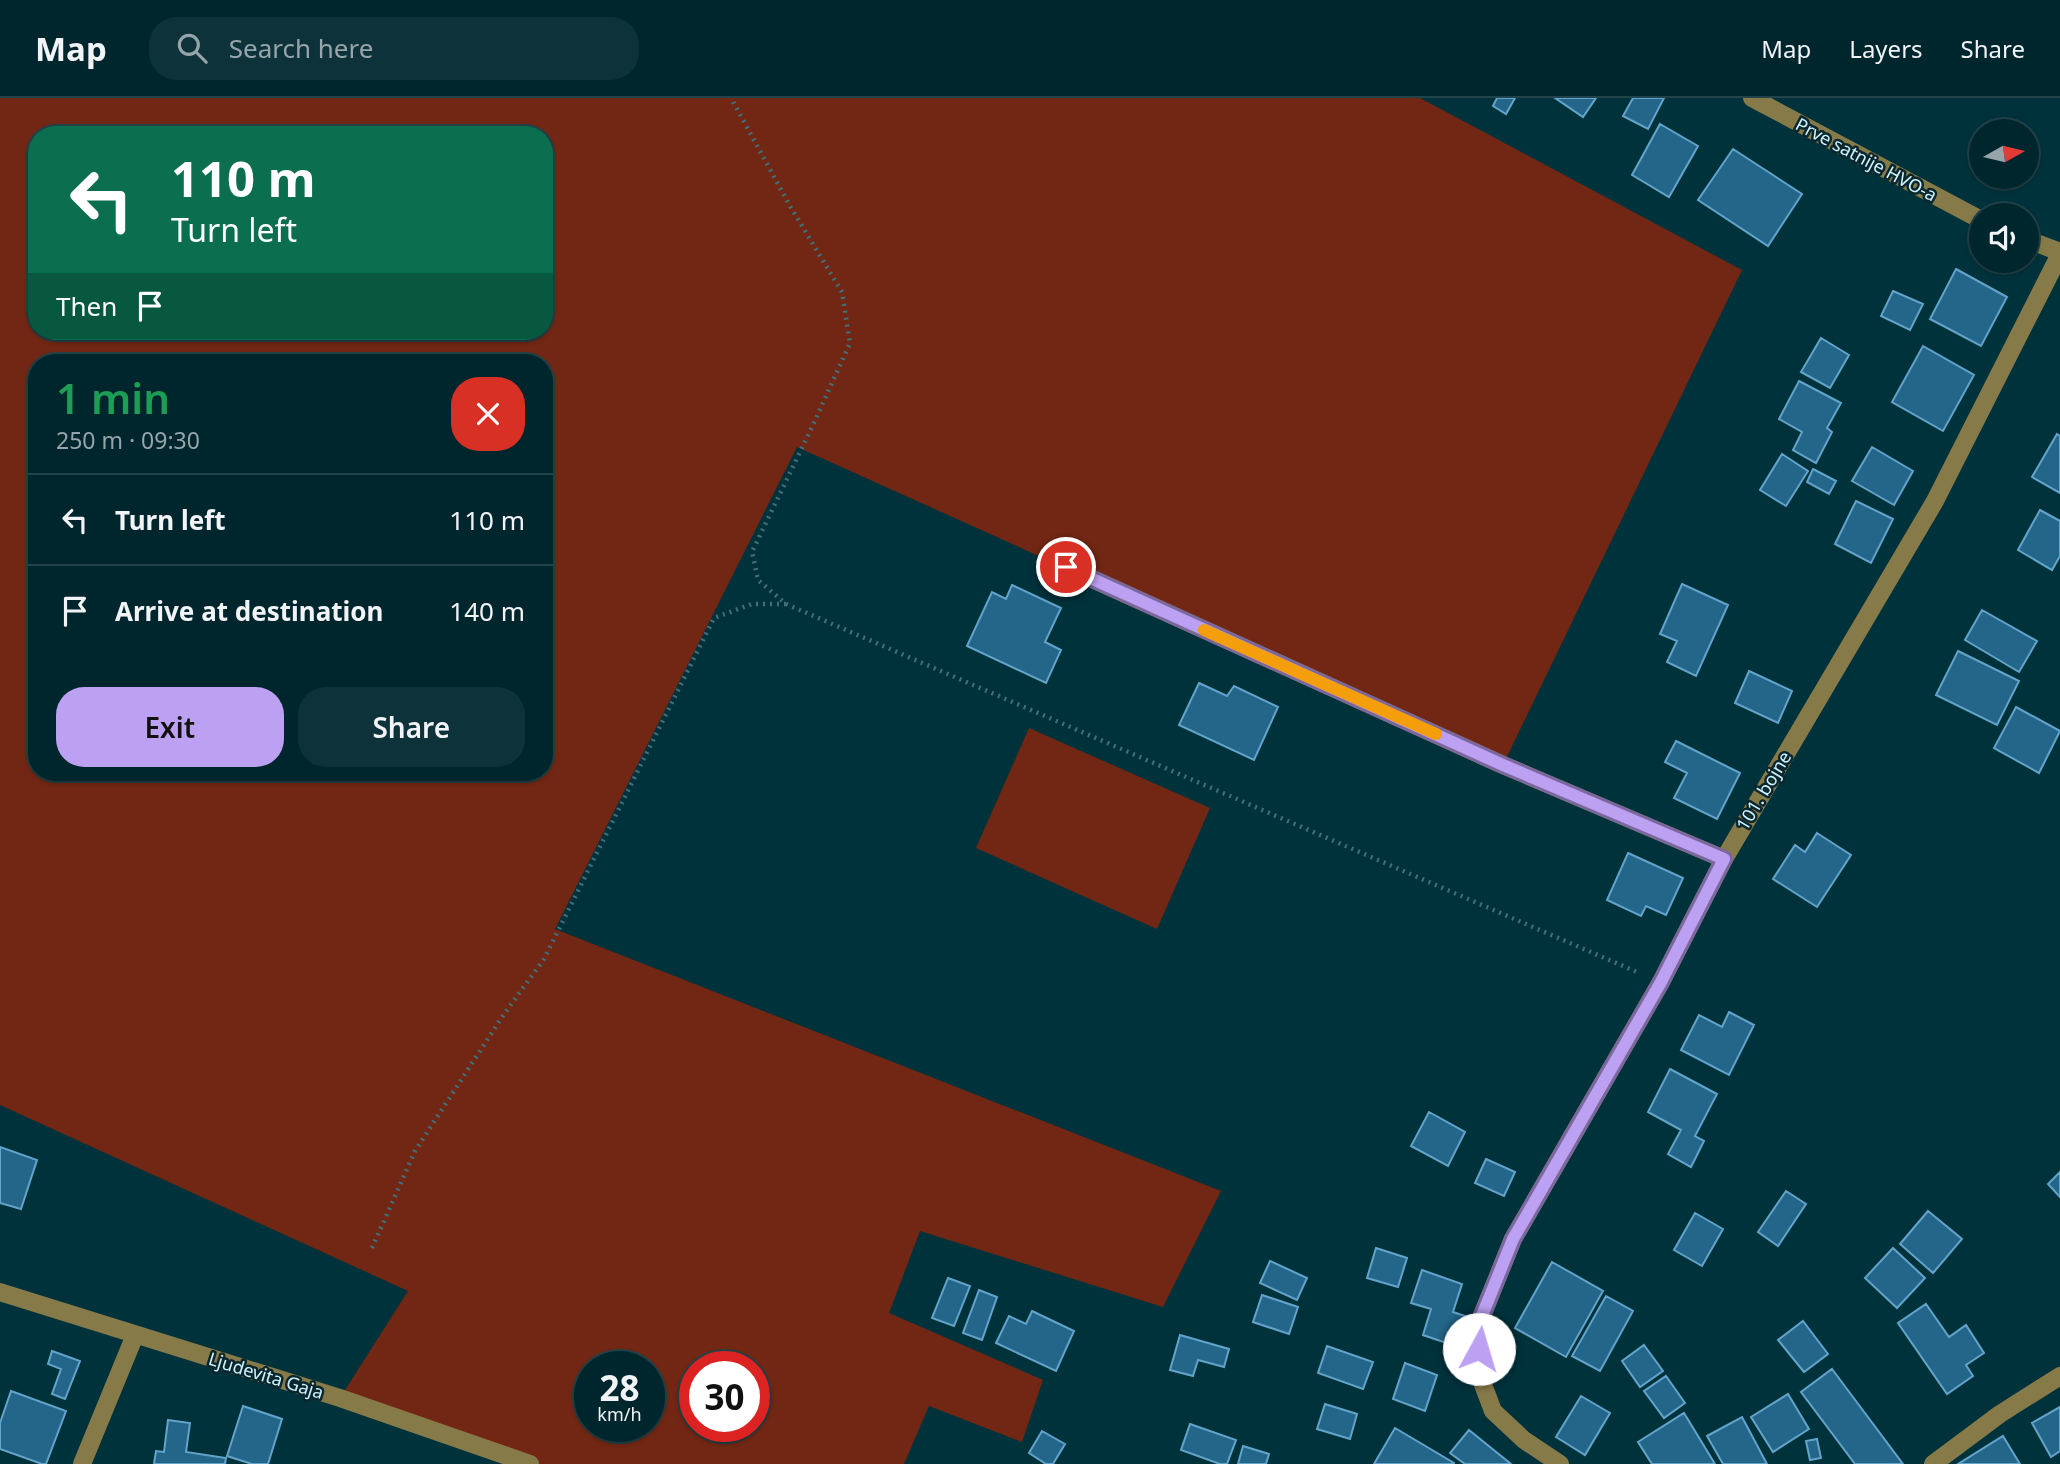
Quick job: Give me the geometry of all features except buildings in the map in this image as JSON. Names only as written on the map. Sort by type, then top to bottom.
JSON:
[{"type":"street","name":"Prve satnije HVO-a","points":[[1752,98],[1969,214]]},
{"type":"street","points":[[2039,244],[2060,253]]},
{"type":"street","name":"101. bojne","points":[[1560,1464],[1524,1440],[1493,1411],[1479,1374],[1479,1323],[1513,1239],[1661,982],[1724,859],[1935,501],[2060,253]]},
{"type":"street","points":[[1066,567],[1503,765],[1724,859]]},
{"type":"street","name":"Ljudevita Gaja","points":[[0,1292],[351,1402],[530,1464]]},
{"type":"street","points":[[82,1464],[135,1335]]},
{"type":"street","points":[[1933,1464],[2000,1415],[2060,1376]]},
{"type":"path","points":[[731,98],[790,206],[842,292],[850,343],[752,552],[758,580],[786,604],[1661,982]]},
{"type":"path","points":[[372,1248],[415,1151],[502,1017],[544,959],[715,618],[752,604],[786,604]]},
{"type":"shaded area","points":[[0,98],[1420,98],[1742,270],[1503,765],[797,447],[555,929],[1221,1191],[1163,1307],[920,1231],[889,1313],[1043,1380],[1022,1442],[929,1406],[904,1464],[530,1464],[340,1398],[408,1291],[0,1105]]},
{"type":"shaded area","points":[[1029,728],[1210,808],[1157,929],[976,848]]},
{"type":"slow traffic","points":[[1204,630],[1436,734]]},
{"type":"route","points":[[1066,567],[1503,765],[1724,859],[1661,982],[1513,1239],[1479,1323],[1479,1349]]}]
